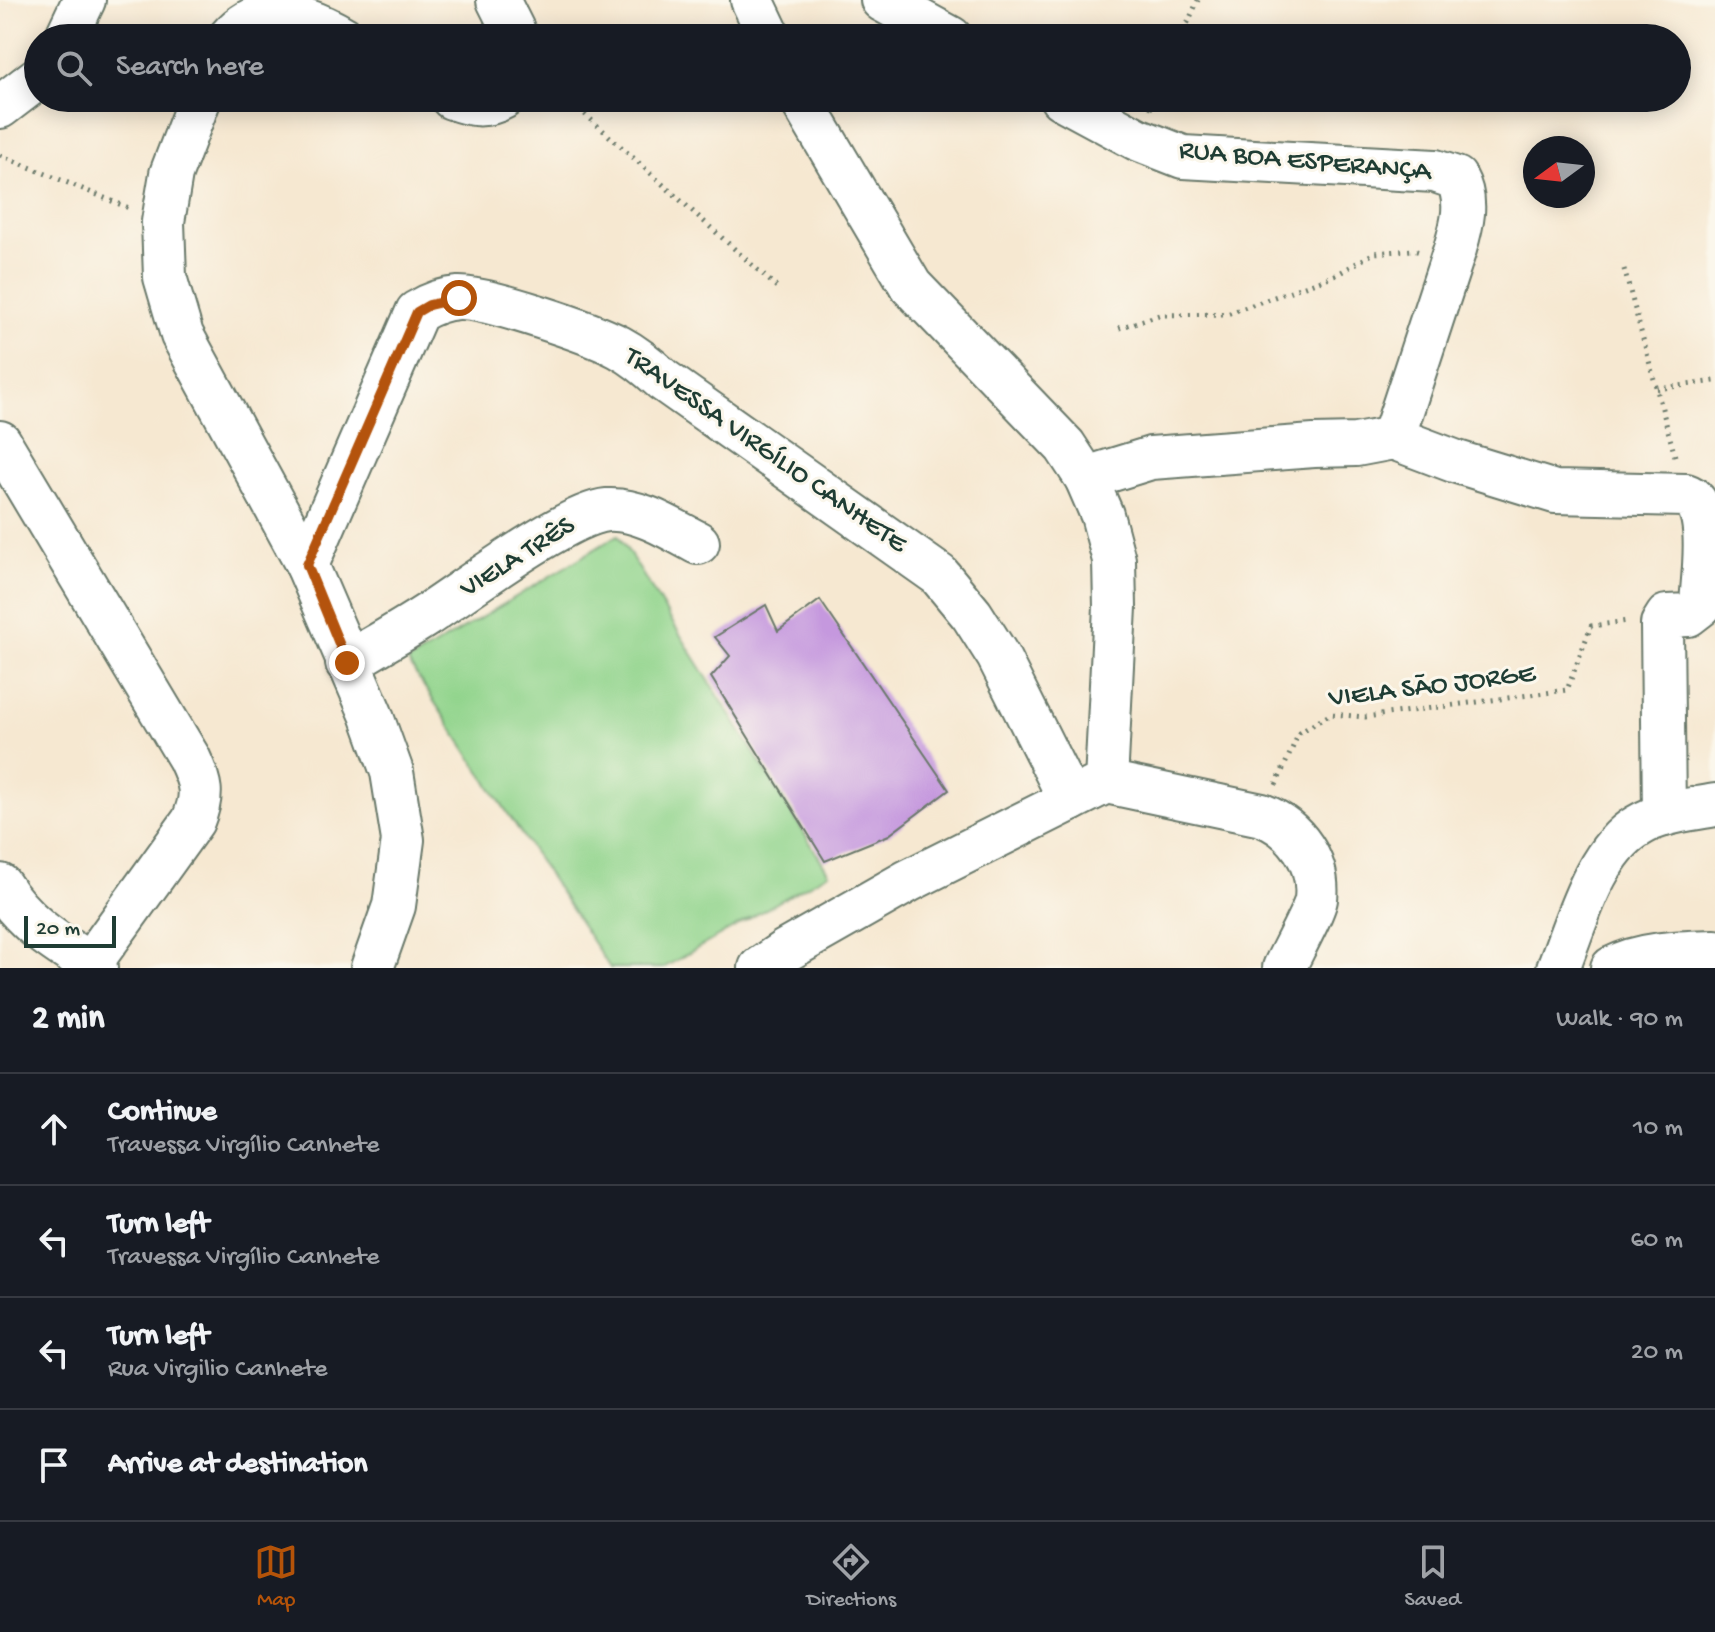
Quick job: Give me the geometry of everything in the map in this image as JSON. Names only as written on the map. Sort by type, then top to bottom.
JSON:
[{"type":"street","points":[[73,24],[84,0]]},
{"type":"street","points":[[498,0],[510,24]]},
{"type":"street","points":[[752,0],[763,24]]},
{"type":"street","points":[[882,0],[926,24]]},
{"type":"street","points":[[240,24],[244,18],[263,11],[306,15],[321,24]]},
{"type":"street","points":[[2,103],[24,88]]},
{"type":"street","points":[[195,112],[171,174],[163,222],[165,277],[182,335],[307,565],[371,714],[392,772],[403,840],[394,906],[372,968]]},
{"type":"street","points":[[808,112],[911,286],[1065,446],[1086,478],[1102,515],[1114,560],[1115,607],[1088,791]]},
{"type":"street","name":"RUA BOA ESPERANÇA","points":[[1087,112],[1137,139],[1183,157],[1435,171],[1456,178],[1464,201],[1463,221],[1393,438]]},
{"type":"street","name":"TRAVESSA VIRGÍLIO CANHETE","points":[[307,565],[417,312],[443,300],[472,299],[525,313],[616,345],[639,358],[663,380],[939,575],[972,615],[1088,791]]},
{"type":"street","points":[[1086,478],[1151,458],[1356,445],[1393,438],[1454,461],[1555,492],[1686,495],[1694,498],[1703,516],[1701,605],[1688,615],[1667,616],[1662,624],[1664,815]]},
{"type":"street","points":[[0,442],[189,758],[199,780],[201,801],[193,821],[93,966],[41,933],[11,902],[0,885]]},
{"type":"street","name":"VIELA TRÊS","points":[[347,663],[573,521],[606,510],[633,513],[663,524],[698,543]]},
{"type":"street","points":[[760,968],[908,881],[1088,791],[1262,815],[1278,821],[1305,848],[1314,875],[1316,901],[1284,968]]},
{"type":"street","points":[[1558,968],[1592,885],[1620,839],[1640,824],[1664,815],[1715,805]]},
{"type":"street","points":[[1612,968],[1627,961],[1677,952],[1715,951]]},
{"type":"path","points":[[1187,24],[1198,0]]},
{"type":"path","points":[[583,112],[780,290]]},
{"type":"path","points":[[0,155],[163,222]]},
{"type":"path","points":[[1119,328],[1159,315],[1227,314],[1338,274],[1374,253],[1413,250],[1451,262]]},
{"type":"path","points":[[1624,269],[1686,495]]},
{"type":"path","points":[[1657,389],[1715,381]]},
{"type":"path","name":"VIELA SÃO JORGE","points":[[1262,815],[1299,733],[1331,714],[1365,717],[1567,690],[1591,626],[1667,616]]},
{"type":"green space","points":[[618,535],[829,873],[663,968],[610,968],[408,662]]},
{"type":"building","points":[[820,600],[949,790],[889,835],[825,861],[711,677],[730,656],[715,637],[766,605],[778,631]]},
{"type":"route","points":[[347,663],[307,565],[417,312],[443,300],[459,298]]}]
